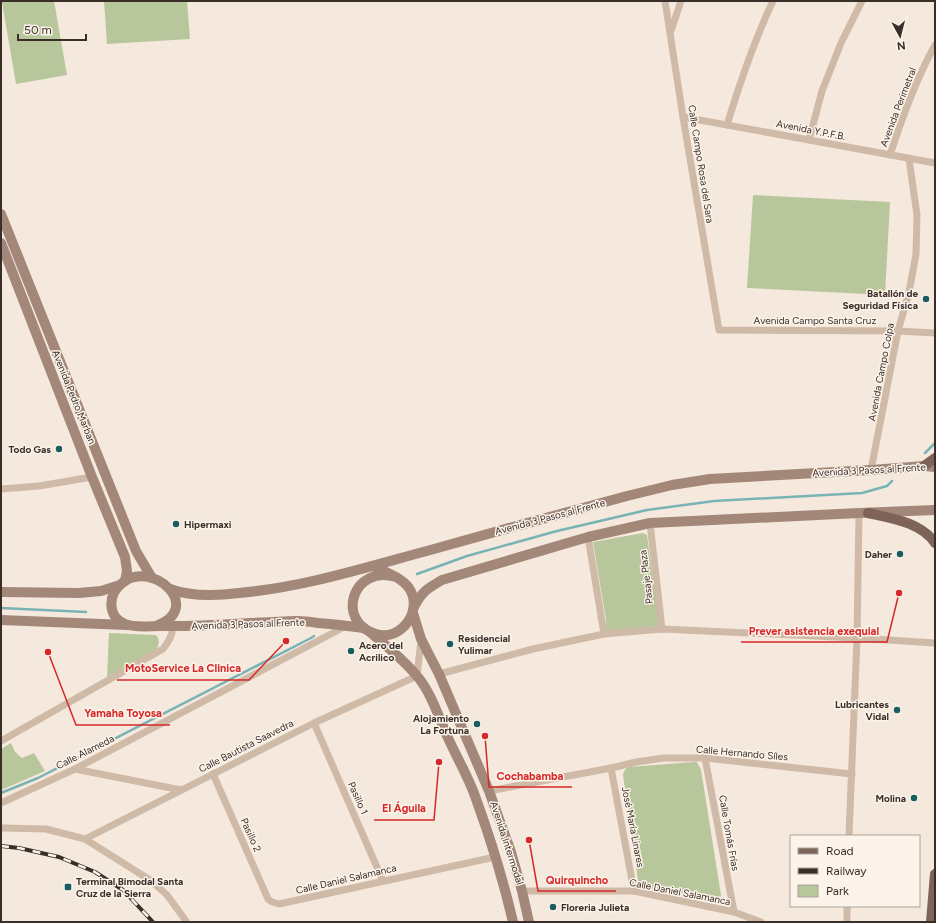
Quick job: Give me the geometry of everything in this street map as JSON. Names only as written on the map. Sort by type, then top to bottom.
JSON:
[{"type":"main road","name":"Avenida Pedro Marban","points":[[1,214],[136,551],[152,578]]},
{"type":"main road","name":"Avenida Pedro Marban","points":[[1,243],[92,477],[125,557],[127,571],[122,583]]},
{"type":"main road","points":[[924,466],[935,458]]},
{"type":"main road","name":"Avenida 3 Pasos al Frente","points":[[170,590],[192,595],[224,595],[284,588],[373,566],[672,485],[710,479],[924,466],[935,467]]},
{"type":"main road","points":[[413,610],[413,597],[410,589],[404,582],[373,566],[358,587],[353,601],[353,609],[358,623],[367,630],[378,635],[387,635],[404,628],[409,621],[419,596],[424,591],[442,580],[588,537],[650,523],[935,510]]},
{"type":"main road","points":[[864,513],[890,518],[918,528],[935,543]]},
{"type":"main road","points":[[358,587],[371,577],[388,575],[396,577]]},
{"type":"main road","points":[[1,592],[79,593],[101,591],[134,578],[143,577],[152,578],[159,581],[170,590],[176,601],[176,608],[169,620],[164,624],[156,626],[1,620]]},
{"type":"main road","points":[[122,583],[111,597],[111,605],[113,613],[118,619],[124,624],[132,626]]},
{"type":"main road","name":"Avenida Intermodal","points":[[413,610],[421,640],[439,674],[490,792],[511,852],[529,922]]},
{"type":"main road","name":"Avenida 3 Pasos al Frente","points":[[156,626],[173,627],[299,621],[346,626],[367,630]]},
{"type":"main road","name":"Avenida Intermodal","points":[[367,630],[394,652],[427,689],[475,795],[506,892],[513,922]]},
{"type":"main road","points":[[931,922],[935,874]]},
{"type":"street","name":"Calle Campo Rosa del Sara","points":[[665,1],[719,330]]},
{"type":"street","points":[[670,34],[681,1]]},
{"type":"street","points":[[727,125],[742,76],[761,26],[773,1]]},
{"type":"street","points":[[809,140],[822,91],[838,50],[862,1]]},
{"type":"street","name":"Avenida Perimetral","points":[[890,155],[902,118],[935,45]]},
{"type":"street","name":"Avenida Y.P.F.B.","points":[[683,116],[935,164]]},
{"type":"street","name":"Avenida Campo Colpa","points":[[872,470],[898,331],[909,292],[916,254],[916,215],[909,159]]},
{"type":"street","name":"Avenida Campo Santa Cruz","points":[[719,330],[898,331],[935,333]]},
{"type":"street","points":[[1,489],[39,486],[92,477]]},
{"type":"street","points":[[849,835],[864,513]]},
{"type":"street","name":"Pasaje Plaza","points":[[650,523],[662,629]]},
{"type":"street","points":[[588,537],[604,634]]},
{"type":"street","name":"Calle Alameda","points":[[1,803],[75,768],[346,626]]},
{"type":"street","points":[[1,741],[162,648],[169,642],[173,627]]},
{"type":"street","points":[[439,674],[533,649],[604,634],[662,629],[935,643]]},
{"type":"street","points":[[417,676],[421,640]]},
{"type":"street","name":"Calle Bautista Saavedra","points":[[85,839],[314,723],[417,676]]},
{"type":"street","name":"Pasillo 1","points":[[314,723],[384,881]]},
{"type":"street","name":"Calle Hernando Síles","points":[[490,792],[636,762],[664,758],[706,758],[852,774]]},
{"type":"street","name":"Calle Tomás Frías","points":[[706,758],[734,912]]},
{"type":"street","points":[[75,768],[181,790]]},
{"type":"street","name":"José María Linares","points":[[612,768],[634,890]]},
{"type":"street","name":"Pasillo 2","points":[[213,774],[268,898],[272,902]]},
{"type":"street","points":[[2,830],[46,829],[85,839],[150,880],[167,895],[186,921]]},
{"type":"street","name":"Calle Daniel Salamanca","points":[[272,902],[279,904],[495,857]]},
{"type":"street","name":"Calle Daniel Salamanca","points":[[522,891],[634,890],[734,912],[761,922]]},
{"type":"street","points":[[847,907],[847,922]]},
{"type":"green space","points":[[54,1],[67,75],[16,84],[2,2]]},
{"type":"green space","points":[[104,1],[187,1],[190,39],[107,44]]},
{"type":"green space","points":[[753,195],[890,202],[885,295],[747,288]]},
{"type":"green space","points":[[643,533],[647,535],[659,623],[657,626],[606,631],[606,620],[593,542]]},
{"type":"green space","points":[[109,633],[156,635],[159,640],[157,649],[107,678]]},
{"type":"green space","points":[[11,743],[15,752],[22,758],[34,753],[45,771],[1,790],[1,749]]},
{"type":"green space","points":[[697,762],[701,770],[721,895],[720,899],[717,901],[646,888],[639,883],[638,880],[623,775],[624,771],[629,767]]},
{"type":"waterway","points":[[925,453],[935,443]]},
{"type":"waterway","points":[[417,574],[467,556],[557,531],[647,510],[714,501],[862,493],[887,486],[892,481]]},
{"type":"waterway","points":[[1,608],[86,612]]},
{"type":"waterway","points":[[1,793],[38,778],[314,636]]},
{"type":"railway","points":[[1,846],[19,848],[59,857],[95,872],[123,890],[153,922]]},
{"type":"place","name":"Batallón de Seguridad Física","points":[[926,299]]},
{"type":"place","name":"Todo Gas","points":[[59,449]]},
{"type":"place","name":"Hipermaxi","points":[[176,524]]},
{"type":"place","name":"Daher","points":[[900,554]]},
{"type":"place","name":"Prever asistencia exequial","points":[[899,593]]},
{"type":"place","name":"MotoService La Clinica","points":[[286,641]]},
{"type":"place","name":"Residencial Yulimar","points":[[450,644]]},
{"type":"place","name":"Acero del Acrilico","points":[[351,651]]},
{"type":"place","name":"Yamaha Toyosa","points":[[48,652]]},
{"type":"place","name":"Lubricantes Vidal","points":[[897,710]]},
{"type":"place","name":"Alojamiento La Fortuna","points":[[477,724]]},
{"type":"place","name":"Cochabamba","points":[[485,736]]},
{"type":"place","name":"El Águila","points":[[439,762]]},
{"type":"place","name":"Molina","points":[[914,798]]},
{"type":"place","name":"Quirquincho","points":[[529,840]]},
{"type":"place","name":"Terminal Bimodal Santa Cruz de la Sierra","points":[[68,887]]},
{"type":"place","name":"Floreria Julieta","points":[[553,907]]}]
